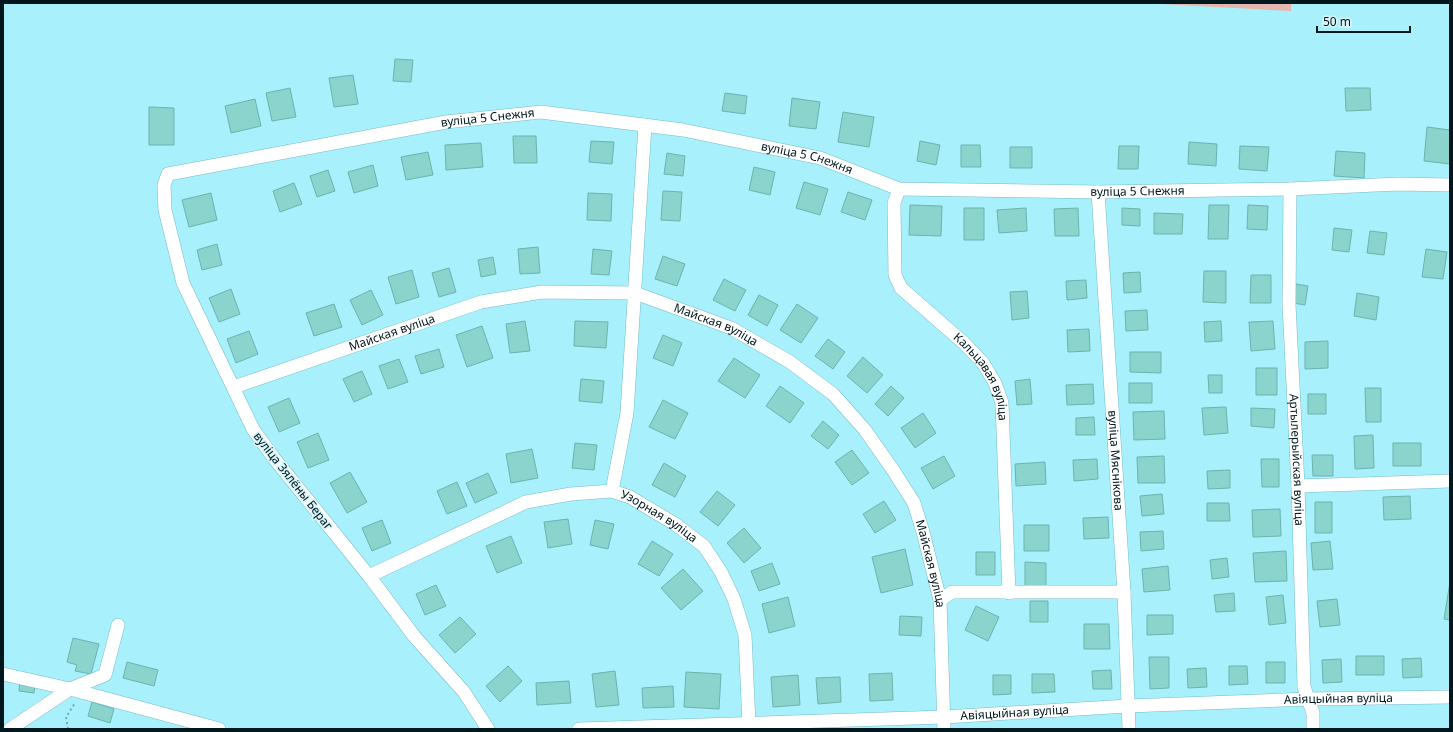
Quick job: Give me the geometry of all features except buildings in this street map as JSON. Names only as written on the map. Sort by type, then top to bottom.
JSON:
[{"type":"street","name":"вуліца 5 Снежня","points":[[168,174],[438,123],[541,112],[683,130],[820,158],[899,189],[1098,192],[1290,189],[1398,184],[1450,185]]},
{"type":"street","points":[[612,491],[627,413],[645,125]]},
{"type":"street","name":"вуліца Зялёны Бераг","points":[[168,174],[164,185],[165,210],[183,283],[253,429],[273,457],[369,576],[414,636],[464,692],[488,729]]},
{"type":"street","name":"Кальцавая вуліца","points":[[899,189],[894,203],[894,275],[901,288],[964,343],[983,363],[995,383],[1002,403],[1009,593]]},
{"type":"street","name":"Артылерыйская вуліца","points":[[1290,189],[1289,304],[1298,486],[1304,687],[1313,713],[1313,729]]},
{"type":"street","name":"вуліца Мяснікова","points":[[1098,192],[1124,592],[1129,729]]},
{"type":"street","name":"Майская вуліца","points":[[234,387],[481,302],[542,292],[635,293],[731,328],[790,362],[833,394],[865,430],[914,503],[940,600],[944,723]]},
{"type":"street","points":[[1298,486],[1450,481]]},
{"type":"street","name":"Узорная вуліца","points":[[369,576],[526,502],[571,494],[612,491],[630,497],[675,524],[704,546],[721,572],[734,599],[745,635],[749,724]]},
{"type":"street","points":[[940,600],[952,592],[1124,592]]},
{"type":"street","points":[[10,729],[70,689],[105,675],[118,625]]},
{"type":"street","points":[[3,674],[70,689],[219,729]]},
{"type":"street","name":"Авіяцыйная вуліца","points":[[579,729],[749,724],[944,723],[1128,706],[1308,699],[1450,697]]},
{"type":"path","points":[[68,729],[66,717],[76,700],[86,694]]},
{"type":"shaded area","points":[[1291,3],[1291,11],[1160,4]]}]
